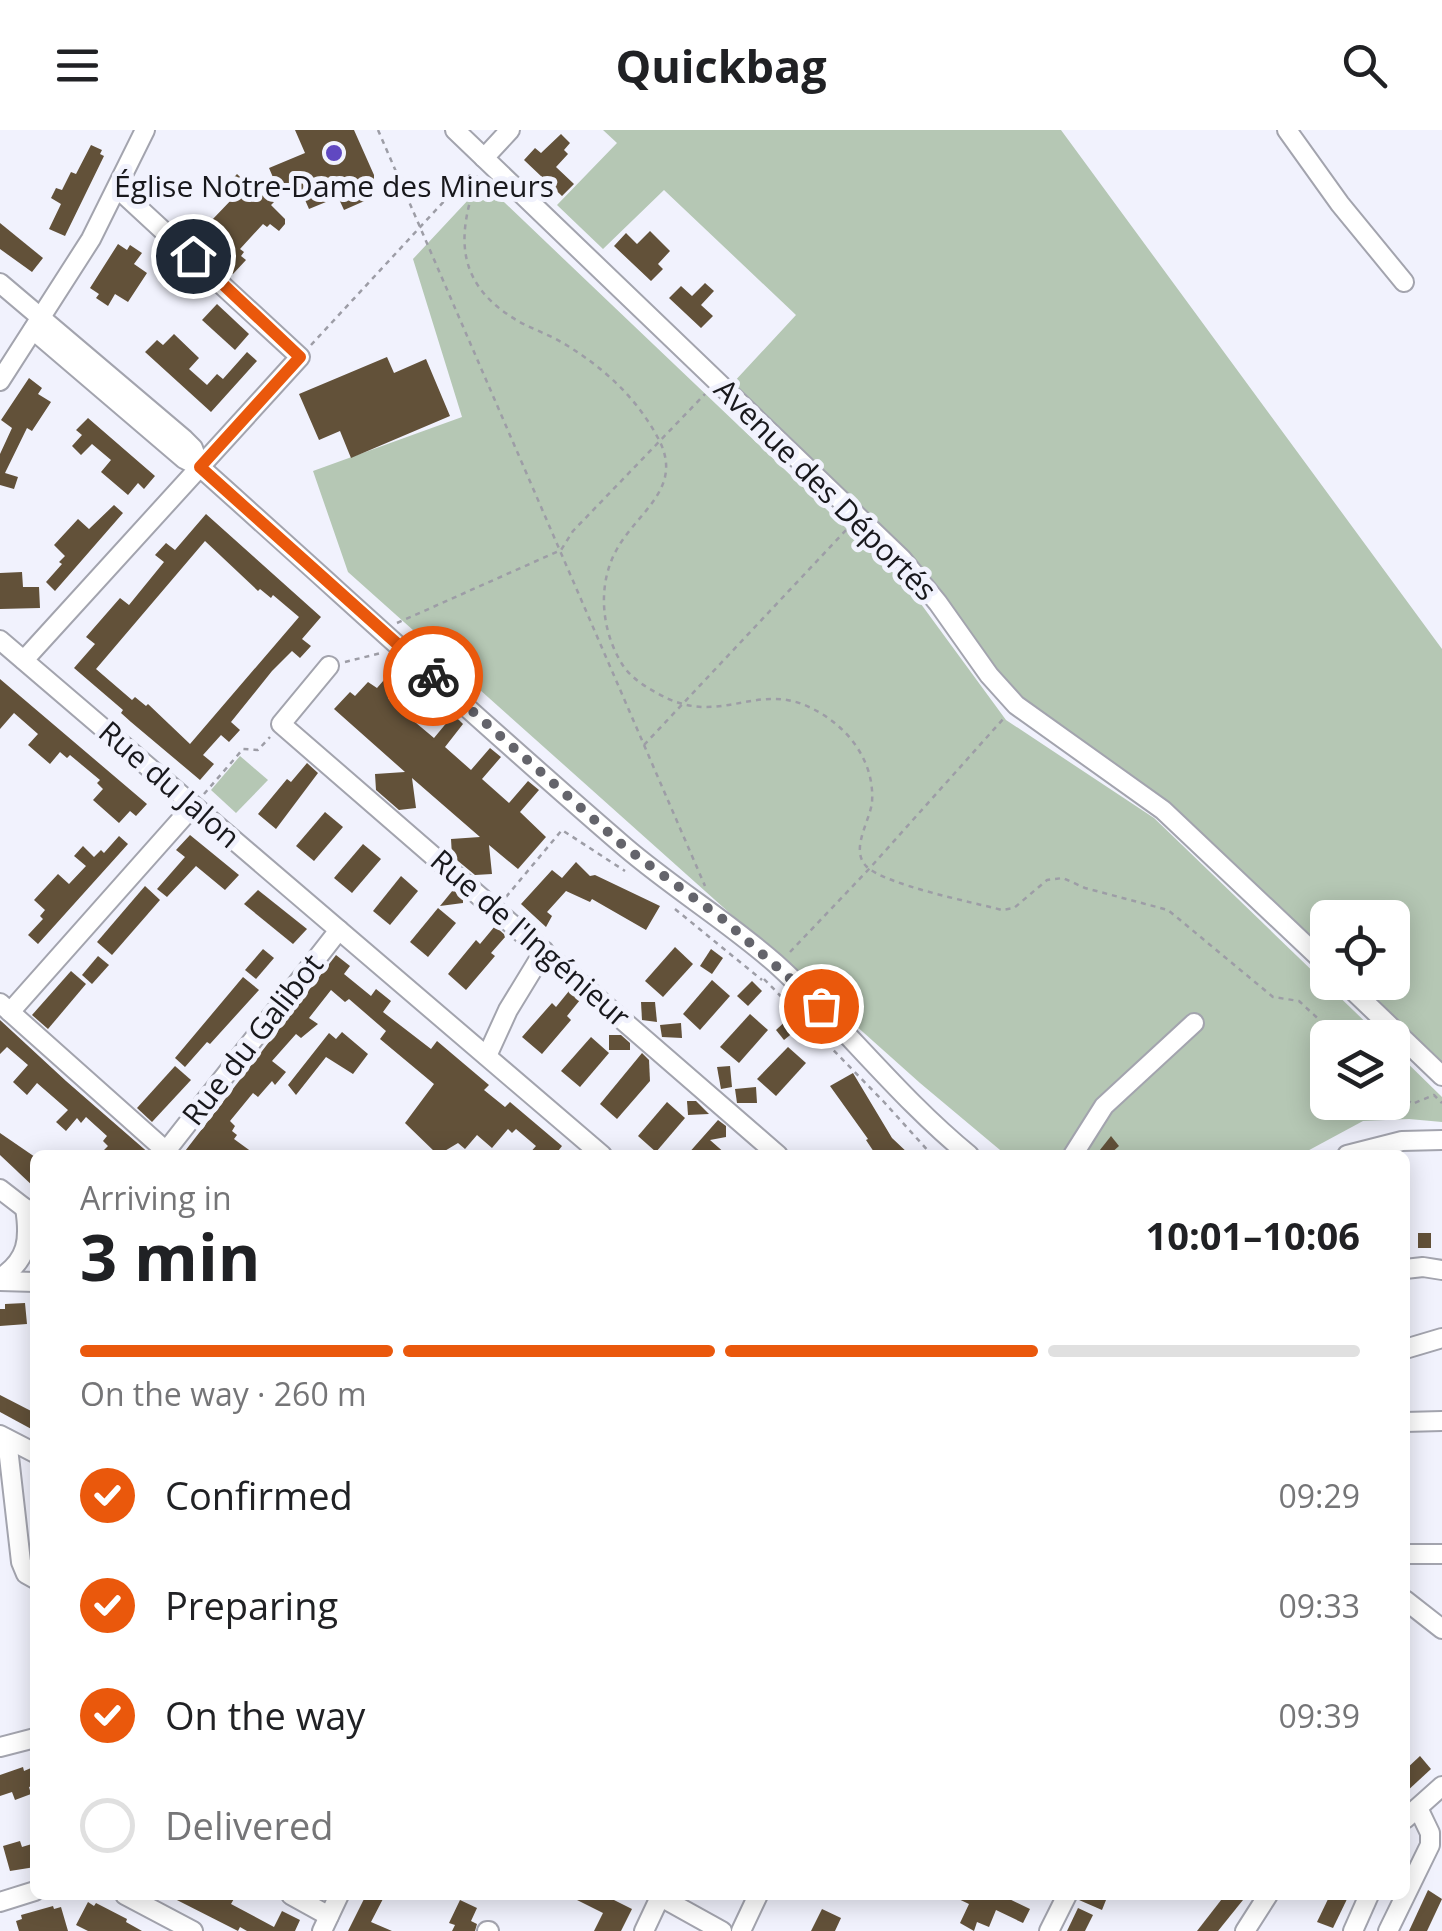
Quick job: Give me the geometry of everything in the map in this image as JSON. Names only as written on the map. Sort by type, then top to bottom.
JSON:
[{"type":"street","points":[[0,381],[92,239],[145,130]]},
{"type":"street","name":"Avenue des Déportés","points":[[455,130],[481,166],[717,382],[912,569],[1016,704],[1164,810],[1310,949]]},
{"type":"street","points":[[481,166],[510,130]]},
{"type":"street","points":[[1287,130],[1340,204],[1404,282]]},
{"type":"street","points":[[24,660],[300,357],[118,189]]},
{"type":"street","points":[[0,282],[38,323],[184,439],[193,448],[200,467],[626,848],[724,920],[777,965],[963,1150]]},
{"type":"street","name":"Rue du Jalon","points":[[0,640],[596,1150]]},
{"type":"street","points":[[281,724],[328,666]]},
{"type":"street","name":"Rue de l'Ingénieur","points":[[281,724],[772,1150]]},
{"type":"street","points":[[5,1007],[193,806]]},
{"type":"street","name":"Rue du Galibot","points":[[167,1150],[339,930]]},
{"type":"street","points":[[487,1056],[508,1010],[544,952]]},
{"type":"street","points":[[1363,1000],[1442,1076]]},
{"type":"street","name":"Rue du Galibot","points":[[5,1007],[165,1150]]},
{"type":"street","points":[[1076,1150],[1104,1106],[1194,1023]]},
{"type":"street","points":[[1367,1150],[1402,1141],[1442,1140]]},
{"type":"street","points":[[0,1189],[30,1212],[25,1252],[16,1267],[0,1280]]},
{"type":"street","points":[[1410,1268],[1442,1270]]},
{"type":"street","points":[[0,1280],[30,1282]]},
{"type":"street","points":[[1410,1348],[1442,1338]]},
{"type":"street","points":[[1410,1422],[1442,1421]]},
{"type":"street","points":[[4,1437],[30,1450]]},
{"type":"street","points":[[4,1437],[21,1562],[30,1576]]},
{"type":"street","points":[[1410,1554],[1442,1554]]},
{"type":"street","points":[[1410,1604],[1442,1628]]},
{"type":"street","points":[[0,1747],[30,1739]]},
{"type":"street","points":[[1410,1886],[1430,1845],[1430,1833],[1412,1813],[1442,1786]]},
{"type":"street","points":[[0,1902],[30,1893]]},
{"type":"street","points":[[134,1900],[193,1931]]},
{"type":"street","points":[[297,1900],[325,1923],[336,1900]]},
{"type":"street","points":[[644,1931],[656,1900]]},
{"type":"street","points":[[665,1900],[722,1931]]},
{"type":"street","points":[[741,1931],[756,1900]]},
{"type":"street","points":[[1050,1931],[1065,1900]]},
{"type":"street","points":[[1245,1931],[1265,1900]]},
{"type":"street","points":[[1352,1931],[1368,1900]]},
{"type":"street","points":[[1388,1931],[1403,1900]]},
{"type":"path","points":[[378,130],[708,895]]},
{"type":"path","points":[[300,357],[481,166]]},
{"type":"path","points":[[481,166],[466,211],[463,238],[465,260],[473,280],[511,317],[562,342],[598,366],[634,400],[668,462],[664,486],[618,548],[607,572],[603,604],[610,636],[623,666],[642,685],[678,706],[714,709],[776,698],[808,706],[837,724],[862,753],[870,777],[872,804],[859,850],[862,862],[870,869],[892,880],[1002,910],[1014,908],[1048,880],[1063,878],[1085,888],[1168,910],[1273,998],[1299,1001],[1320,1020]]},
{"type":"path","points":[[382,630],[561,550],[573,531],[717,382]]},
{"type":"path","points":[[644,745],[858,517]]},
{"type":"path","points":[[328,666],[402,648]]},
{"type":"path","points":[[763,980],[870,869],[1016,704]]},
{"type":"path","points":[[193,806],[242,749],[258,750],[281,724]]},
{"type":"path","points":[[496,909],[562,830],[626,872]]},
{"type":"path","points":[[672,906],[763,980],[884,1102],[926,1150]]},
{"type":"path","points":[[1410,1102],[1434,1095],[1442,1103]]},
{"type":"path","points":[[934,1150],[946,1135]]},
{"type":"green space","points":[[603,130],[1061,130],[1442,649],[1442,1063],[1410,1033],[1410,1020],[1397,1020],[1376,1000],[1410,1000],[1410,900],[1310,900],[1310,937],[1171,804],[1019,697],[917,564],[732,384],[796,315],[664,190],[603,249],[557,205],[617,143]]},
{"type":"green space","points":[[484,183],[910,589],[1006,720],[1154,818],[1310,969],[1310,1000],[1343,1000],[1363,1020],[1310,1020],[1310,1120],[1386,1120],[1363,1121],[1309,1150],[1000,1150],[348,572],[313,471],[462,417],[413,259]]},
{"type":"green space","points":[[240,756],[268,780],[236,813],[211,790]]},
{"type":"green space","points":[[1410,1066],[1442,1097],[1442,1122],[1410,1119]]},
{"type":"building","points":[[295,130],[354,130],[374,175],[374,182],[364,186],[369,199],[344,210],[338,197],[309,209],[299,186],[284,192],[271,205],[285,224],[279,231],[263,224],[240,249],[246,260],[233,274],[185,230],[198,216],[204,222],[208,218],[211,221],[234,197],[228,184],[237,174],[261,197],[275,182],[269,168],[305,153]]},
{"type":"building","points":[[561,134],[570,143],[564,150],[568,154],[556,167],[574,184],[562,196],[524,160],[535,148],[541,153]]},
{"type":"building","points":[[91,145],[102,150],[100,154],[104,156],[65,236],[49,229],[61,204],[51,198],[56,188],[62,190],[71,172],[76,174]]},
{"type":"building","points":[[0,223],[43,258],[32,272],[0,249]]},
{"type":"building","points":[[650,231],[670,251],[658,264],[663,269],[651,281],[614,246],[626,233],[637,244]]},
{"type":"building","points":[[118,244],[127,250],[130,245],[142,253],[134,264],[147,273],[128,302],[115,294],[108,306],[90,288]]},
{"type":"building","points":[[705,283],[714,291],[701,305],[713,316],[701,328],[669,298],[681,286],[692,296]]},
{"type":"building","points":[[217,304],[249,334],[235,350],[202,320]]},
{"type":"building","points":[[174,334],[199,358],[189,369],[207,385],[217,374],[223,379],[247,352],[257,361],[211,412],[145,352],[157,340],[163,345]]},
{"type":"building","points":[[387,357],[394,373],[426,359],[450,416],[351,458],[340,431],[319,440],[299,394]]},
{"type":"building","points":[[29,378],[42,388],[38,394],[51,402],[32,431],[27,428],[5,473],[18,477],[14,489],[0,485],[0,454],[12,428],[1,420]]},
{"type":"building","points":[[88,418],[155,476],[144,489],[138,483],[128,495],[101,472],[111,460],[92,444],[81,455],[72,446],[82,435],[76,430]]},
{"type":"building","points":[[114,505],[123,513],[55,591],[46,582],[65,556],[54,545],[78,519],[89,529]]},
{"type":"building","points":[[206,514],[321,617],[302,639],[311,646],[300,658],[292,651],[231,722],[240,730],[229,742],[221,735],[203,755],[214,764],[200,780],[74,668],[95,644],[86,637],[120,598],[129,605],[164,562],[155,555],[166,543],[175,550]],"holes":[[[205,541],[258,591],[271,598],[273,595],[299,617],[190,744],[148,704],[135,697],[132,700],[96,669]]]},
{"type":"building","points":[[22,572],[23,587],[39,587],[40,608],[0,609],[0,573]]},
{"type":"building","points":[[397,665],[408,675],[388,698],[391,702],[434,738],[453,715],[459,720],[463,724],[445,747],[471,770],[490,748],[501,757],[482,779],[509,803],[528,781],[539,790],[520,812],[546,837],[518,869],[489,845],[492,874],[475,875],[452,856],[451,839],[480,837],[412,778],[416,808],[399,810],[376,790],[375,774],[405,772],[334,709],[350,692],[355,696],[368,682],[377,688]]},
{"type":"building","points":[[0,679],[147,804],[136,816],[130,811],[119,823],[93,800],[103,789],[97,783],[100,780],[70,755],[67,758],[60,752],[50,764],[28,745],[38,734],[14,713],[0,729]]},
{"type":"building","points":[[307,763],[318,773],[276,829],[258,814],[287,779],[291,782]]},
{"type":"building","points":[[325,812],[343,827],[314,861],[296,846]]},
{"type":"building","points":[[190,835],[239,875],[225,890],[196,866],[167,897],[157,889],[185,857],[176,850]]},
{"type":"building","points":[[119,836],[128,844],[38,944],[28,935],[43,919],[40,916],[45,910],[34,900],[58,874],[69,884],[86,866],[74,856],[83,846],[94,857],[101,850],[104,853]]},
{"type":"building","points":[[363,844],[381,859],[352,893],[334,878]]},
{"type":"building","points":[[576,862],[590,876],[660,906],[646,930],[592,899],[590,902],[566,891],[547,912],[552,916],[546,927],[521,904],[552,870],[562,878]]},
{"type":"building","points":[[401,876],[418,891],[390,925],[373,911]]},
{"type":"building","points":[[145,886],[160,900],[112,955],[97,942]]},
{"type":"building","points":[[258,890],[307,929],[293,944],[244,904]]},
{"type":"building","points":[[453,890],[463,898],[463,903],[440,906]]},
{"type":"building","points":[[438,908],[456,923],[428,957],[410,942]]},
{"type":"building","points":[[495,926],[506,936],[491,953],[495,956],[466,990],[448,974],[476,940],[480,944]]},
{"type":"building","points":[[675,947],[693,964],[663,997],[645,981]]},
{"type":"building","points":[[263,949],[274,958],[256,979],[245,970]]},
{"type":"building","points":[[711,949],[723,958],[712,974],[700,966]]},
{"type":"building","points":[[336,955],[350,966],[344,974],[371,996],[376,989],[391,1001],[383,1012],[431,1049],[437,1041],[489,1085],[484,1090],[505,1107],[510,1102],[562,1146],[559,1150],[532,1150],[536,1146],[516,1129],[512,1133],[508,1129],[492,1148],[477,1135],[465,1149],[458,1143],[446,1150],[433,1150],[405,1123],[434,1084],[380,1039],[386,1031],[349,999],[345,1002],[331,990],[309,1018],[318,1024],[301,1038],[296,1034],[272,1061],[286,1072],[258,1097],[253,1093],[230,1121],[237,1135],[234,1139],[249,1150],[186,1150]]},
{"type":"building","points":[[98,956],[109,965],[92,984],[82,975]]},
{"type":"building","points":[[71,971],[86,984],[48,1029],[32,1015]]},
{"type":"building","points":[[243,977],[259,990],[185,1067],[175,1058]]},
{"type":"building","points":[[712,980],[730,996],[700,1030],[683,1014]]},
{"type":"building","points":[[752,981],[762,991],[748,1006],[737,996]]},
{"type":"building","points":[[569,991],[580,1000],[567,1016],[571,1020],[542,1054],[522,1037],[552,1003],[556,1007]]},
{"type":"building","points":[[641,1002],[655,1002],[657,1022],[642,1020]]},
{"type":"building","points":[[750,1014],[768,1030],[739,1063],[720,1047]]},
{"type":"building","points":[[790,1017],[800,1027],[784,1040],[776,1030]]},
{"type":"building","points":[[0,1020],[145,1150],[104,1150],[108,1146],[103,1141],[107,1136],[86,1117],[81,1123],[77,1118],[66,1131],[56,1122],[68,1110],[37,1083],[27,1095],[13,1082],[28,1065],[7,1047],[0,1054]]},
{"type":"building","points":[[681,1023],[682,1038],[662,1037],[660,1025]]},
{"type":"building","points":[[342,1032],[368,1054],[353,1074],[326,1057],[296,1095],[288,1085],[329,1033],[336,1039]]},
{"type":"building","points":[[609,1035],[621,1035],[630,1043],[630,1050],[609,1050]]},
{"type":"building","points":[[591,1037],[609,1053],[580,1087],[561,1071]]},
{"type":"building","points":[[788,1047],[806,1063],[776,1096],[757,1079]]},
{"type":"building","points":[[642,1053],[649,1060],[650,1081],[617,1119],[600,1104]]},
{"type":"building","points":[[175,1066],[191,1080],[152,1122],[137,1108]]},
{"type":"building","points":[[730,1066],[732,1087],[721,1089],[717,1067]]},
{"type":"building","points":[[853,1073],[892,1138],[905,1150],[873,1150],[830,1086]]},
{"type":"building","points":[[756,1087],[757,1103],[737,1103],[735,1089]]},
{"type":"building","points":[[687,1101],[696,1101],[709,1114],[688,1115]]},
{"type":"building","points":[[667,1102],[685,1118],[658,1150],[638,1136]]},
{"type":"building","points":[[718,1120],[726,1126],[726,1137],[710,1140],[721,1150],[691,1150]]},
{"type":"building","points":[[0,1133],[30,1154],[30,1183],[0,1155]]},
{"type":"building","points":[[1111,1136],[1119,1146],[1115,1150],[1100,1150]]},
{"type":"building","points":[[1418,1233],[1431,1233],[1431,1248],[1418,1248]]},
{"type":"building","points":[[25,1303],[27,1324],[0,1326],[0,1309],[5,1309],[5,1304]]},
{"type":"building","points":[[0,1395],[30,1410],[30,1428],[0,1412]]},
{"type":"building","points":[[1420,1756],[1431,1769],[1410,1788],[1410,1765]]},
{"type":"building","points":[[30,1768],[30,1794],[15,1800],[12,1792],[0,1796],[0,1775]]},
{"type":"building","points":[[20,1841],[22,1847],[30,1845],[30,1868],[10,1871],[3,1846]]},
{"type":"building","points":[[1428,1890],[1442,1899],[1427,1931],[1409,1931]]},
{"type":"building","points":[[177,1900],[233,1900],[231,1904],[274,1927],[282,1911],[300,1920],[295,1931],[247,1931],[240,1927],[238,1931]]},
{"type":"building","points":[[364,1900],[382,1900],[371,1922],[392,1931],[348,1931]]},
{"type":"building","points":[[460,1900],[477,1908],[471,1921],[477,1924],[475,1931],[452,1931],[455,1925],[449,1923]]},
{"type":"building","points":[[577,1900],[614,1900],[632,1909],[621,1931],[594,1931],[603,1913]]},
{"type":"building","points":[[961,1900],[1011,1900],[1030,1909],[1023,1923],[996,1910],[989,1927],[977,1922],[974,1931],[960,1923],[969,1904]]},
{"type":"building","points":[[1079,1900],[1106,1900],[1102,1910]]},
{"type":"building","points":[[1221,1900],[1243,1900],[1218,1931],[1197,1931]]},
{"type":"building","points":[[1328,1900],[1347,1900],[1333,1928],[1317,1922]]},
{"type":"building","points":[[88,1902],[127,1919],[142,1931],[88,1931],[76,1925]]},
{"type":"building","points":[[61,1907],[68,1931],[19,1931],[16,1921],[22,1919],[21,1915]]},
{"type":"building","points":[[1078,1908],[1093,1915],[1085,1931],[1067,1931]]},
{"type":"building","points":[[822,1909],[841,1918],[835,1931],[811,1931]]},
{"type":"way so far","points":[[433,676],[626,848],[724,920],[821,1006]]},
{"type":"place","name":"Église Notre-Dame des Mineurs","points":[[334,153]]},
{"type":"route","points":[[193,256],[300,357],[200,467],[433,676]]}]
